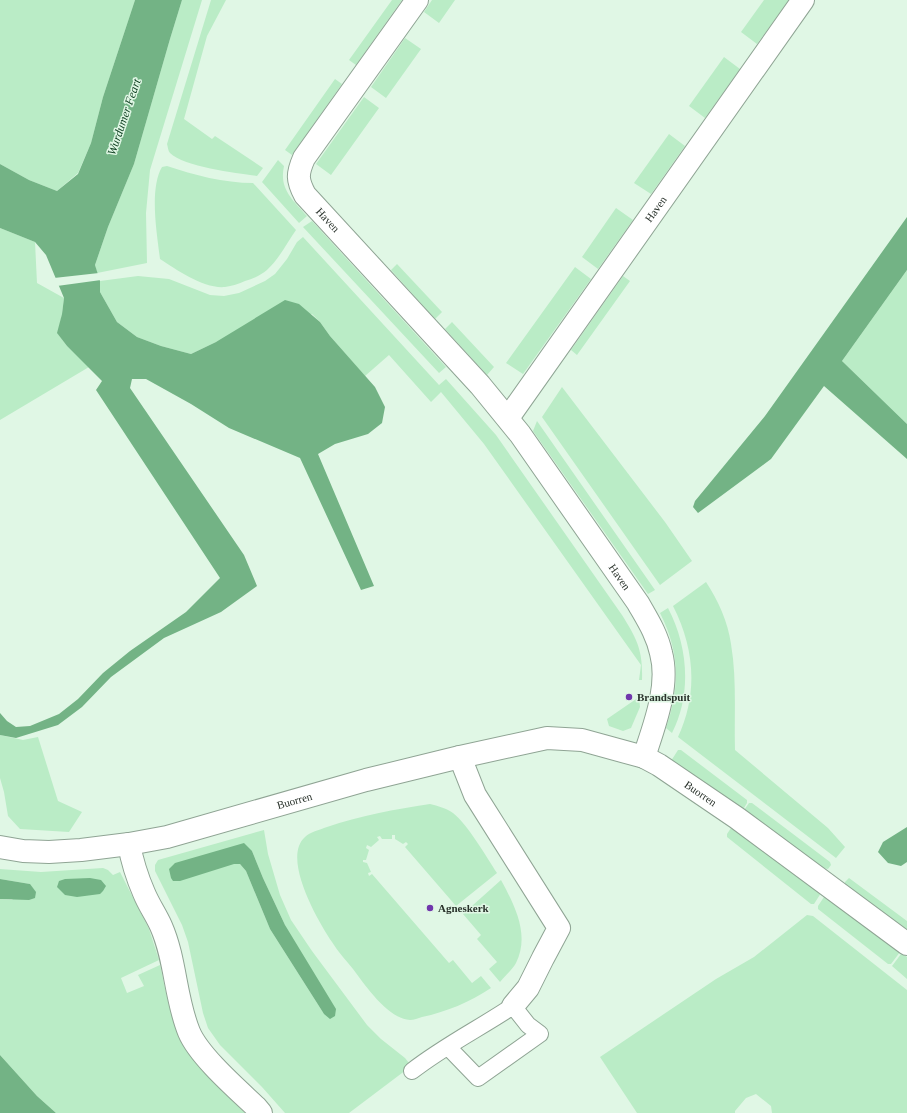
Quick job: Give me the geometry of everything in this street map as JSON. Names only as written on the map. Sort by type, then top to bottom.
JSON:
[{"type":"street","name":"Haven","points":[[416,0],[304,158],[298,176],[299,184],[305,195],[488,394],[508,418],[638,603],[652,627],[662,654],[663,673],[662,697],[644,758]]},
{"type":"street","name":"Haven","points":[[508,418],[803,0]]},
{"type":"street","name":"Buorren","points":[[0,848],[49,852],[81,850],[167,837],[366,780],[460,757],[546,738],[582,740],[644,758],[659,765],[737,818],[907,944]]},
{"type":"street","points":[[460,757],[475,795],[559,928],[542,958],[528,988],[513,1006]]},
{"type":"street","points":[[128,844],[135,872],[161,926],[172,957],[180,1003],[189,1033],[211,1062],[261,1113]]},
{"type":"lane","points":[[412,1071],[426,1060],[513,1006],[528,1025],[540,1034],[478,1078],[448,1047]]},
{"type":"shaded area","points":[[0,0],[135,0],[103,97],[91,143],[78,173],[57,191],[29,180],[0,164]]},
{"type":"shaded area","points":[[182,0],[202,0],[150,170],[146,213],[147,263],[97,273],[95,265],[108,227],[134,164]]},
{"type":"shaded area","points":[[211,0],[226,0],[207,36],[184,119],[212,139],[215,136],[263,168],[257,176],[198,166],[177,158],[168,150],[167,144]]},
{"type":"shaded area","points":[[392,0],[402,0],[356,65],[349,60]]},
{"type":"shaded area","points":[[432,0],[455,0],[439,23],[424,12]]},
{"type":"shaded area","points":[[764,0],[789,0],[757,44],[741,32]]},
{"type":"shaded area","points":[[405,38],[421,49],[386,98],[371,87]]},
{"type":"shaded area","points":[[724,57],[740,69],[705,118],[689,106]]},
{"type":"shaded area","points":[[335,79],[342,84],[292,155],[285,150]]},
{"type":"shaded area","points":[[364,97],[379,108],[331,175],[316,164]]},
{"type":"shaded area","points":[[669,134],[685,146],[651,194],[634,183]]},
{"type":"shaded area","points":[[278,160],[284,166],[283,181],[288,193],[307,216],[299,223],[262,182]]},
{"type":"shaded area","points":[[167,166],[209,178],[231,182],[253,183],[296,230],[279,256],[267,270],[257,277],[238,284],[217,287],[191,278],[160,259],[155,199],[158,176],[162,167]]},
{"type":"shaded area","points":[[616,208],[633,220],[598,269],[582,257]]},
{"type":"shaded area","points":[[312,221],[446,367],[439,373],[303,227]]},
{"type":"shaded area","points":[[0,228],[35,242],[37,283],[64,298],[58,334],[67,346],[89,367],[0,420]]},
{"type":"shaded area","points":[[303,237],[439,385],[446,379],[496,435],[627,623],[638,645],[641,661],[642,680],[639,680],[641,665],[484,444],[441,392],[431,402],[389,355],[365,376],[312,314],[216,342],[191,354],[161,346],[137,337],[117,322],[100,292],[100,281],[138,276],[169,279],[210,295],[224,296],[239,293],[265,281],[275,274],[287,259],[297,242]]},
{"type":"shaded area","points":[[397,264],[442,312],[435,319],[391,270]]},
{"type":"shaded area","points":[[575,267],[591,279],[523,374],[506,363]]},
{"type":"shaded area","points":[[907,270],[907,424],[842,361]]},
{"type":"shaded area","points":[[623,276],[630,281],[577,355],[571,350]]},
{"type":"shaded area","points":[[452,322],[494,367],[487,375],[445,329]]},
{"type":"shaded area","points":[[562,387],[665,522],[692,561],[660,585],[542,417]]},
{"type":"shaded area","points":[[537,421],[655,590],[648,594],[533,431]]},
{"type":"shaded area","points":[[706,582],[715,596],[722,612],[728,628],[731,644],[735,684],[735,750],[828,828],[845,847],[836,858],[678,737],[689,704],[691,672],[690,655],[686,639],[673,606]]},
{"type":"shaded area","points":[[668,608],[680,638],[685,670],[683,702],[672,733],[666,728],[674,698],[676,670],[667,627],[660,613]]},
{"type":"shaded area","points":[[639,697],[640,707],[631,728],[623,731],[609,726],[607,719]]},
{"type":"shaded area","points":[[0,735],[23,740],[38,737],[58,801],[82,812],[69,832],[20,829],[8,816],[0,778]]},
{"type":"shaded area","points":[[678,750],[681,750],[747,800],[744,808],[740,808],[671,761]]},
{"type":"shaded area","points":[[749,803],[752,803],[830,862],[831,865],[828,869],[822,868],[744,810]]},
{"type":"shaded area","points":[[430,804],[448,810],[459,818],[497,873],[456,906],[405,847],[408,844],[406,842],[403,844],[395,839],[395,835],[392,835],[392,839],[382,839],[380,836],[377,837],[379,840],[371,847],[367,845],[366,848],[369,850],[366,860],[363,860],[363,862],[367,863],[371,872],[368,873],[369,876],[372,874],[449,963],[453,960],[472,983],[481,976],[491,988],[458,1006],[410,1020],[402,1018],[385,1008],[334,946],[311,906],[300,874],[297,860],[299,847],[305,837],[312,832],[365,816]]},
{"type":"shaded area","points":[[731,828],[821,893],[814,904],[811,904],[727,837],[727,834]]},
{"type":"shaded area","points":[[264,830],[268,854],[280,895],[291,920],[367,1025],[409,1063],[406,1070],[349,1113],[285,1113],[262,1087],[220,1045],[208,1028],[203,1013],[188,942],[182,925],[155,871],[155,865],[158,860]],"holes":[[[252,851],[285,925],[324,1014],[270,929],[246,871],[240,864],[234,864]]]},
{"type":"shaded area","points":[[103,868],[108,870],[113,875],[120,872],[149,929],[159,960],[121,978],[127,993],[144,986],[138,975],[160,965],[174,1024],[187,1051],[210,1079],[245,1113],[56,1113],[37,1096],[0,1055],[0,899],[12,900],[30,884],[0,879],[0,869],[41,872]]},
{"type":"shaded area","points":[[849,878],[907,921],[907,932],[845,885],[845,882]]},
{"type":"shaded area","points":[[501,880],[516,910],[522,942],[516,963],[500,982],[489,969],[497,962],[477,939],[481,935],[463,914]]},
{"type":"shaded area","points":[[824,897],[827,897],[900,952],[891,964],[888,964],[818,909],[818,906]]},
{"type":"shaded area","points":[[807,915],[813,916],[907,990],[907,1113],[772,1113],[771,1106],[756,1094],[746,1098],[735,1113],[637,1113],[600,1057],[716,979],[754,957]]},
{"type":"shaded area","points":[[901,954],[907,957],[907,979],[892,966]]},
{"type":"water","name":"Wurdumer Feart","points":[[135,0],[182,0],[134,164],[108,227],[95,265],[100,281],[100,292],[117,322],[137,337],[161,346],[191,354],[216,342],[285,300],[299,304],[320,322],[330,336],[375,387],[385,407],[382,423],[368,434],[335,444],[318,454],[374,586],[361,590],[300,458],[229,428],[191,404],[146,379],[132,379],[130,388],[244,555],[257,586],[221,612],[164,638],[111,677],[82,707],[58,725],[16,738],[0,735],[0,713],[7,721],[16,727],[30,726],[59,714],[78,699],[103,673],[130,651],[186,612],[220,578],[96,390],[102,381],[67,346],[57,333],[64,298],[46,255],[35,242],[0,228],[0,164],[29,180],[57,191],[78,174],[91,143],[103,97]]},
{"type":"water","points":[[907,217],[907,270],[842,361],[907,424],[907,459],[824,386],[771,459],[698,513],[693,507],[695,501],[765,416]]},
{"type":"water","points":[[907,827],[907,862],[901,866],[888,863],[878,852],[883,842]]},
{"type":"water","points":[[244,843],[252,851],[285,925],[336,1009],[335,1016],[330,1019],[324,1014],[270,929],[246,871],[240,864],[234,864],[180,881],[173,881],[171,878],[169,869],[175,863]]},
{"type":"water","points":[[90,878],[101,880],[106,886],[100,894],[77,897],[65,895],[57,887],[59,881],[65,879]]},
{"type":"water","points":[[0,879],[30,884],[36,892],[35,898],[29,900],[0,899]]},
{"type":"water","points":[[0,1055],[37,1096],[56,1113],[0,1113]]},
{"type":"pier","points":[[99,273],[101,280],[57,286],[54,278]]},
{"type":"place","name":"Brandspuit","points":[[629,697]]},
{"type":"place","name":"Agneskerk","points":[[430,908]]}]
